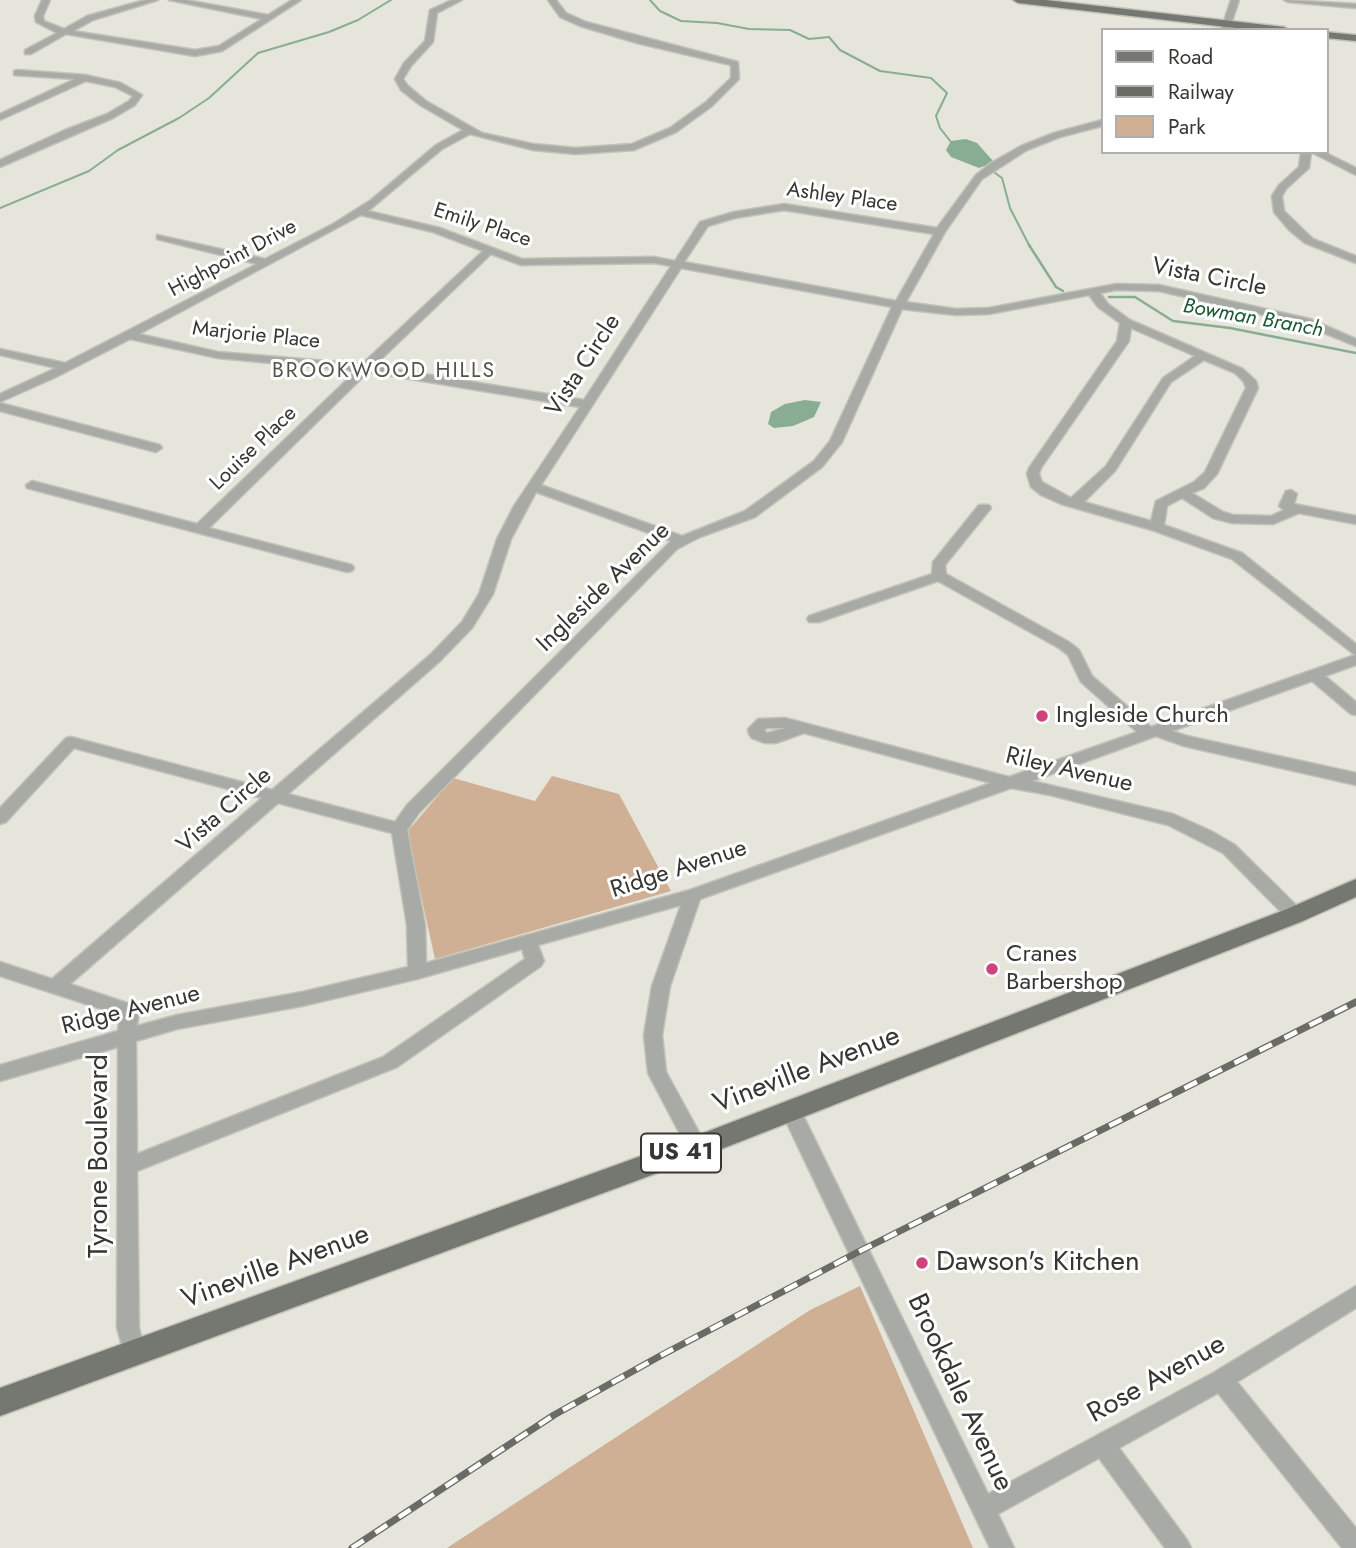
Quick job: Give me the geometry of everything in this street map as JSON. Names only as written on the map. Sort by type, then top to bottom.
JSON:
[{"type":"main road","points":[[1018,0],[1246,28]]},
{"type":"main road","points":[[1328,35],[1356,38]]},
{"type":"main road","name":"Vineville Avenue","points":[[0,1402],[697,1147],[1295,915],[1356,887]]},
{"type":"street","points":[[46,0],[39,16],[45,27],[181,53],[207,52],[222,48],[297,0]]},
{"type":"street","points":[[28,52],[62,32],[104,13],[154,0]]},
{"type":"street","points":[[173,0],[270,18]]},
{"type":"street","points":[[458,0],[433,12],[429,42],[407,65],[399,79],[401,85],[412,95],[468,131],[549,149],[594,151],[634,147],[673,130],[709,104],[736,79],[735,64],[583,24],[563,15],[552,0]]},
{"type":"street","points":[[1227,27],[1235,0]]},
{"type":"street","points":[[1288,0],[1356,6]]},
{"type":"street","points":[[0,164],[68,132],[110,116],[137,99],[138,94],[130,88],[85,78],[17,73]]},
{"type":"street","points":[[0,117],[85,78]]},
{"type":"street","name":"Ingleside Avenue","points":[[399,829],[413,809],[681,540],[750,514],[818,464],[836,442],[891,319],[940,232],[970,188],[993,165],[1045,139],[1100,125]]},
{"type":"street","name":"Highpoint Drive","points":[[0,398],[129,335],[360,212],[439,147],[468,131]]},
{"type":"street","points":[[1304,169],[1306,154]]},
{"type":"street","points":[[1320,154],[1356,172]]},
{"type":"street","points":[[1343,167],[1315,166],[1304,169],[1282,187],[1278,196],[1279,212],[1293,228],[1310,240],[1356,260]]},
{"type":"street","name":"Ashley Place","points":[[677,264],[704,224],[734,215],[784,207],[940,232]]},
{"type":"street","name":"Emily Place","points":[[360,212],[436,230],[488,252],[536,264],[639,258],[677,264]]},
{"type":"street","points":[[161,237],[267,263]]},
{"type":"street","name":"Louise Place","points":[[199,530],[488,252]]},
{"type":"street","name":"Vista Circle","points":[[56,986],[435,658],[467,625],[486,594],[513,520],[677,264],[900,305],[973,312],[1091,291],[1130,287],[1173,290],[1306,321],[1356,343]]},
{"type":"street","points":[[1091,291],[1102,301],[1102,305]]},
{"type":"street","points":[[1075,294],[1087,302],[1102,305],[1126,322],[1239,371],[1250,381],[1252,388],[1212,474],[1199,485],[1161,504],[1157,527]]},
{"type":"street","points":[[874,300],[890,312],[891,319]]},
{"type":"street","points":[[1126,322],[1123,341],[1038,462],[1033,477],[1036,484],[1046,492],[1076,504],[1157,527],[1237,556],[1356,651]]},
{"type":"street","name":"Marjorie Place","points":[[129,335],[228,356],[366,368],[586,404]]},
{"type":"street","points":[[0,352],[66,367]]},
{"type":"street","points":[[1076,504],[1111,468],[1167,380],[1204,355]]},
{"type":"street","points":[[0,407],[156,448]]},
{"type":"street","points":[[32,485],[347,568]]},
{"type":"street","points":[[534,487],[681,540]]},
{"type":"street","points":[[1181,492],[1218,515],[1232,519],[1273,520],[1296,509]]},
{"type":"street","points":[[1291,494],[1286,506],[1356,520]]},
{"type":"street","points":[[939,576],[938,565],[984,508]]},
{"type":"street","points":[[814,619],[939,576],[1064,645],[1074,653],[1086,679],[1153,733],[1356,779]]},
{"type":"street","name":"Ridge Avenue","points":[[0,1073],[177,1022],[302,999],[418,972],[692,895],[1356,660]]},
{"type":"street","points":[[1315,675],[1356,710]]},
{"type":"street","name":"Riley Avenue","points":[[803,727],[1006,782],[1050,789],[1156,816],[1205,835],[1244,862],[1295,915]]},
{"type":"street","points":[[0,818],[71,742],[399,829],[416,925],[418,972]]},
{"type":"street","points":[[692,895],[661,986],[653,1035],[657,1073],[697,1147]]},
{"type":"street","points":[[128,1166],[390,1062],[535,961],[528,940]]},
{"type":"street","name":"Tyrone Boulevard","points":[[0,968],[130,1011],[128,1328],[134,1352]]},
{"type":"street","name":"Brookdale Avenue","points":[[791,1111],[1002,1548]]},
{"type":"street","name":"Rose Avenue","points":[[983,1509],[1221,1380],[1356,1296]]},
{"type":"street","points":[[1221,1380],[1356,1547]]},
{"type":"street","points":[[1102,1444],[1179,1548]]},
{"type":"green space","points":[[552,776],[619,794],[671,891],[435,959],[407,832],[453,778],[535,801]]},
{"type":"green space","points":[[860,1286],[973,1548],[447,1548],[810,1310]]},
{"type":"shaded area","points":[[966,139],[977,143],[993,161],[979,168],[951,157],[946,150],[951,141]]},
{"type":"shaded area","points":[[805,400],[821,402],[814,417],[793,426],[774,428],[768,424],[771,412],[785,404]]},
{"type":"waterway","points":[[0,208],[89,171],[118,150],[179,118],[209,98],[258,53],[329,32],[358,20],[391,0]]},
{"type":"waterway","name":"Bowman Branch","points":[[650,0],[660,11],[681,21],[717,23],[749,29],[790,30],[809,39],[829,37],[840,50],[880,71],[931,78],[947,93],[936,116],[940,128],[951,142]]},
{"type":"waterway","name":"Bowman Branch","points":[[991,170],[1002,178],[1010,208],[1030,247]]},
{"type":"waterway","name":"Bowman Branch","points":[[1029,245],[1056,287],[1063,291]]},
{"type":"waterway","name":"Bowman Branch","points":[[1109,297],[1135,297],[1173,321],[1230,328],[1356,353]]},
{"type":"railway","points":[[352,1548],[554,1415],[660,1356],[860,1251],[1356,1002]]},
{"type":"place","name":"Ingleside Church","points":[[1042,716]]},
{"type":"place","name":"Cranes Barbershop","points":[[992,969]]},
{"type":"place","name":"Dawson's Kitchen","points":[[922,1263]]},
{"type":"district","name":"BROOKWOOD HILLS","points":[[384,372]]}]
